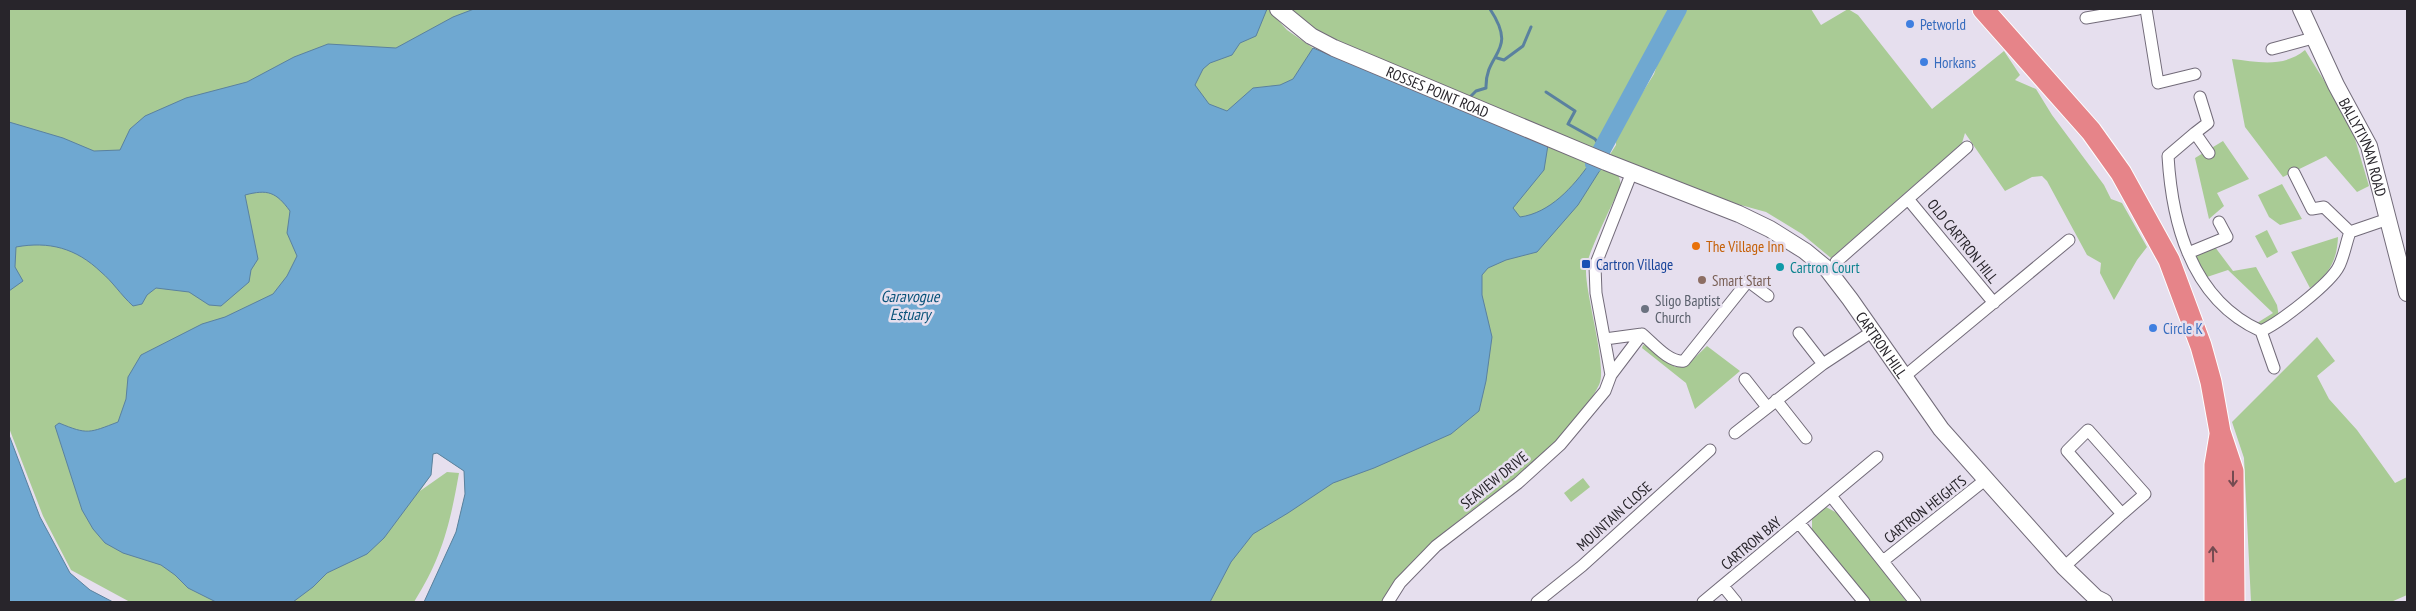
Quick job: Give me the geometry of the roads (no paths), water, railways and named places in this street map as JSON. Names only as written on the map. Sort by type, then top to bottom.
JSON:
[{"type":"highway","points":[[1982,9],[2091,131],[2121,173],[2169,260],[2194,326],[2211,382],[2220,432],[2233,471],[2234,602]]},
{"type":"highway","points":[[2215,602],[2215,465],[2220,432]]},
{"type":"main road","name":"ROSSES POINT ROAD","points":[[1278,9],[1295,24],[1334,48],[1606,162]]},
{"type":"main road","name":"BALLYTIVNAN ROAD","points":[[2301,9],[2336,85],[2369,146],[2407,293]]},
{"type":"main road","name":"CARTRON HILL","points":[[1606,162],[1738,214],[1770,229],[1806,251],[1827,269],[1941,429],[2064,568],[2096,598],[2104,602]]},
{"type":"street","points":[[2086,18],[2138,9]]},
{"type":"street","points":[[2146,9],[2158,83],[2195,74]]},
{"type":"street","points":[[2272,49],[2313,38]]},
{"type":"street","points":[[2200,97],[2208,123],[2168,156],[2170,194],[2188,253],[2199,274],[2219,303],[2244,323],[2261,331],[2272,327],[2338,268],[2350,232]]},
{"type":"street","points":[[2196,133],[2209,153]]},
{"type":"street","name":"OLD CARTRON HILL","points":[[1836,262],[1967,147]]},
{"type":"street","points":[[1611,375],[1596,293],[1595,266],[1632,172]]},
{"type":"street","points":[[2294,173],[2312,209],[2324,207],[2350,232]]},
{"type":"street","name":"OLD CARTRON HILL","points":[[1908,199],[1994,303]]},
{"type":"street","points":[[2350,232],[2388,219]]},
{"type":"street","points":[[2188,253],[2227,237],[2219,222]]},
{"type":"street","name":"OLD CARTRON HILL","points":[[1905,376],[2070,240]]},
{"type":"street","points":[[1605,339],[1642,334],[1672,359],[1678,362],[1684,361],[1748,281],[1768,296]]},
{"type":"street","points":[[1735,433],[1823,364],[1873,331]]},
{"type":"street","points":[[2261,331],[2274,368]]},
{"type":"street","points":[[1799,333],[1823,364]]},
{"type":"street","name":"SEAVIEW DRIVE","points":[[1388,602],[1400,583],[1436,546],[1518,483],[1560,445],[1594,406],[1610,381],[1611,375],[1642,334]]},
{"type":"street","points":[[1745,379],[1806,438]]},
{"type":"street","points":[[2064,568],[2145,494],[2088,430],[2067,450],[2122,514]]},
{"type":"street","name":"MOUNTAIN CLOSE","points":[[1537,602],[1582,566],[1710,450]]},
{"type":"street","points":[[1864,602],[1799,523],[1877,457]]},
{"type":"street","name":"CARTRON HEIGHTS","points":[[1883,561],[1985,480]]},
{"type":"street","name":"CARTRON HEIGHTS","points":[[1831,496],[1915,602]]},
{"type":"street","name":"CARTRON BAY","points":[[1703,602],[1799,523]]},
{"type":"street","name":"CARTRON BAY","points":[[1723,586],[1736,602]]},
{"type":"water","name":"Garavogue Estuary","points":[[474,9],[1267,9],[1256,36],[1240,43],[1232,55],[1210,63],[1203,69],[1195,85],[1209,104],[1227,111],[1253,88],[1280,85],[1293,79],[1313,48],[1548,145],[1544,170],[1513,208],[1520,217],[1531,215],[1560,198],[1590,163],[1602,167],[1578,205],[1537,252],[1506,260],[1488,268],[1482,275],[1482,295],[1492,337],[1486,381],[1479,411],[1451,434],[1374,468],[1333,483],[1253,534],[1231,562],[1210,602],[424,602],[456,532],[465,494],[464,471],[437,453],[433,454],[431,475],[384,538],[367,554],[327,573],[313,587],[293,602],[216,602],[188,588],[161,565],[123,553],[105,543],[93,529],[82,510],[55,426],[59,423],[83,431],[89,431],[118,422],[126,399],[128,377],[141,355],[202,324],[225,317],[273,294],[287,276],[297,256],[287,233],[290,211],[276,196],[266,192],[245,195],[258,259],[251,270],[249,282],[221,306],[209,305],[189,292],[156,288],[147,295],[142,304],[133,306],[105,276],[82,257],[62,248],[40,245],[16,247],[15,267],[23,281],[9,291],[9,122],[63,138],[94,151],[120,150],[130,129],[145,116],[186,98],[247,82],[294,57],[328,44],[396,48],[453,17]]},
{"type":"water","points":[[9,435],[40,517],[70,573],[90,590],[113,602],[9,602]]},
{"type":"waterway","points":[[1469,98],[1476,91],[1486,88],[1490,66],[1501,44],[1498,24],[1490,9]]},
{"type":"waterway","points":[[1594,164],[1678,9]]},
{"type":"waterway","points":[[1497,58],[1504,60],[1523,46],[1531,27]]},
{"type":"waterway","points":[[1546,92],[1575,111],[1568,124],[1595,139],[1602,149]]},
{"type":"place","name":"Petworld","points":[[1910,24]]},
{"type":"place","name":"Horkans","points":[[1924,62]]},
{"type":"place","name":"The Village Inn","points":[[1696,246]]},
{"type":"place","name":"Cartron Village","points":[[1586,264]]},
{"type":"place","name":"Cartron Court","points":[[1780,267]]},
{"type":"place","name":"Smart Start","points":[[1702,280]]},
{"type":"place","name":"Sligo Baptist Church","points":[[1645,309]]},
{"type":"place","name":"Circle K","points":[[2153,328]]}]
